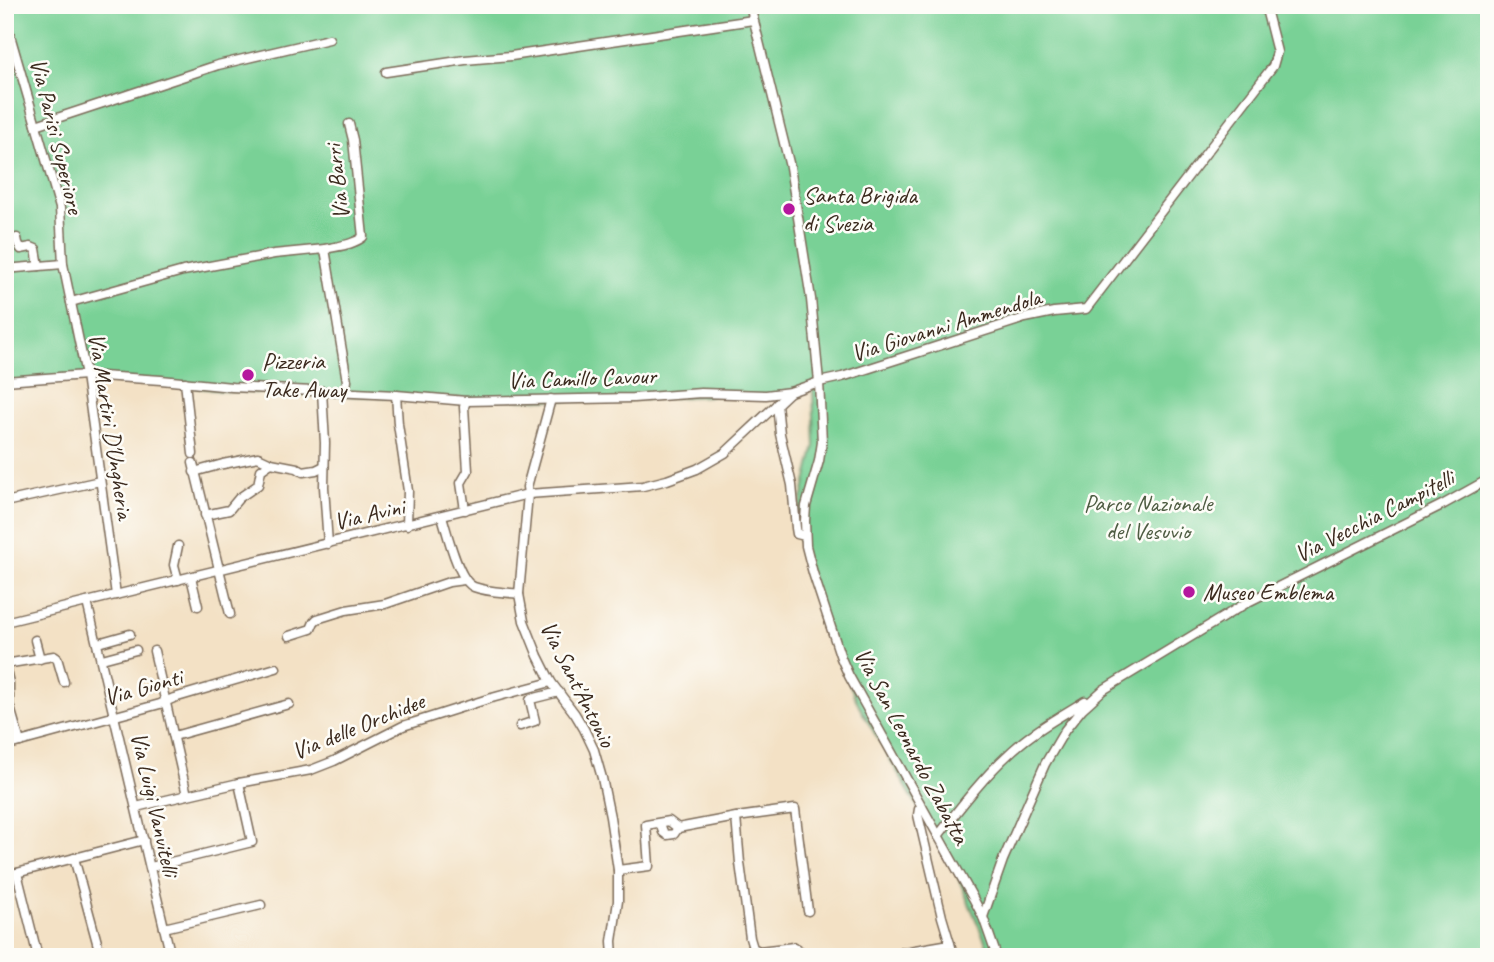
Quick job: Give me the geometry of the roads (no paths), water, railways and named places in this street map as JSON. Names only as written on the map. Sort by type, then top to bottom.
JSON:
[{"type":"street","name":"Via San Leonardo Zabatta","points":[[750,5],[790,167],[811,299],[822,442],[806,506],[805,536],[813,573],[849,677],[983,917],[997,957]]},
{"type":"street","name":"Via Giovanni Ammendola","points":[[819,382],[1025,318],[1086,309],[1273,66],[1277,52],[1265,5]]},
{"type":"street","name":"Via Parisi Superiore","points":[[5,18],[60,208],[63,264]]},
{"type":"street","points":[[386,72],[753,20]]},
{"type":"street","points":[[36,125],[218,65],[329,39]]},
{"type":"street","points":[[5,54],[16,52]]},
{"type":"street","name":"Via Barri","points":[[325,249],[363,237],[355,153],[349,124]]},
{"type":"street","points":[[18,238],[21,249],[40,248],[39,266]]},
{"type":"street","points":[[71,302],[183,271],[274,254],[325,249],[346,381],[345,392]]},
{"type":"street","points":[[5,270],[63,264]]},
{"type":"street","name":"Via Martiri D'Ungheria","points":[[63,264],[86,375],[116,595]]},
{"type":"street","name":"Via Camillo Cavour","points":[[5,381],[86,375],[466,401],[633,398],[701,393],[766,395],[790,392],[819,382]]},
{"type":"street","points":[[185,382],[193,463],[230,614]]},
{"type":"street","points":[[322,391],[328,544]]},
{"type":"street","name":"Via Avini","points":[[5,622],[528,494],[643,486],[667,480],[697,469],[725,453],[790,392]]},
{"type":"street","points":[[396,395],[408,491],[407,525]]},
{"type":"street","name":"Via Sant'Antonio","points":[[551,399],[527,487],[519,594],[524,621],[538,656],[551,681],[575,714],[594,750],[607,804],[618,870],[613,957]]},
{"type":"street","points":[[465,510],[461,482],[468,471],[464,407],[466,401]]},
{"type":"street","points":[[778,404],[780,434],[792,485],[797,534],[805,536]]},
{"type":"street","points":[[193,463],[223,464],[258,457],[284,467],[293,466],[303,472],[324,466]]},
{"type":"street","points":[[205,516],[229,510],[239,498],[258,485],[261,470],[271,463]]},
{"type":"street","name":"Via Vecchia Campitelli","points":[[983,917],[1003,860],[1045,764],[1065,730],[1082,709],[1103,690],[1248,602],[1489,479]]},
{"type":"street","points":[[5,502],[100,481]]},
{"type":"street","points":[[442,516],[464,580],[476,588],[519,594]]},
{"type":"street","points":[[178,546],[174,565],[178,580]]},
{"type":"street","points":[[191,577],[198,606]]},
{"type":"street","points":[[289,636],[311,629],[317,618],[385,604],[449,582],[464,580]]},
{"type":"street","name":"Via Luigi Vanvitelli","points":[[87,602],[170,957]]},
{"type":"street","points":[[97,643],[130,634]]},
{"type":"street","points":[[35,640],[40,659]]},
{"type":"street","points":[[102,659],[136,650]]},
{"type":"street","points":[[154,651],[187,795]]},
{"type":"street","points":[[20,742],[9,704],[9,683],[5,665],[54,656],[64,682]]},
{"type":"street","name":"Via Gionti","points":[[5,746],[166,702],[276,668]]},
{"type":"street","name":"Via delle Orchidee","points":[[136,807],[318,768],[403,726],[551,681]]},
{"type":"street","points":[[938,836],[1013,750],[1043,727],[1103,690]]},
{"type":"street","points":[[520,726],[535,721],[531,699],[559,692]]},
{"type":"street","points":[[174,736],[289,704]]},
{"type":"street","points":[[150,867],[252,842],[239,783]]},
{"type":"street","points":[[922,807],[918,816],[954,957]]},
{"type":"street","points":[[737,817],[795,809],[808,911]]},
{"type":"street","points":[[618,870],[649,866],[646,825],[660,823],[667,835],[674,834],[678,828],[736,817],[753,948],[759,951],[794,947],[799,949],[803,957]]},
{"type":"street","points":[[5,876],[144,840]]},
{"type":"street","points":[[74,858],[102,957]]},
{"type":"street","points":[[17,873],[38,957]]},
{"type":"street","points":[[164,928],[261,905]]},
{"type":"street","points":[[874,957],[950,944]]},
{"type":"place","name":"Santa Brigida di Svezia","points":[[789,209]]},
{"type":"place","name":"Pizzeria Take Away","points":[[248,375]]},
{"type":"place","name":"Museo Emblema","points":[[1189,592]]},
{"type":"park label","name":"Parco Nazionale del Vesuvio","points":[[1148,517]]}]
